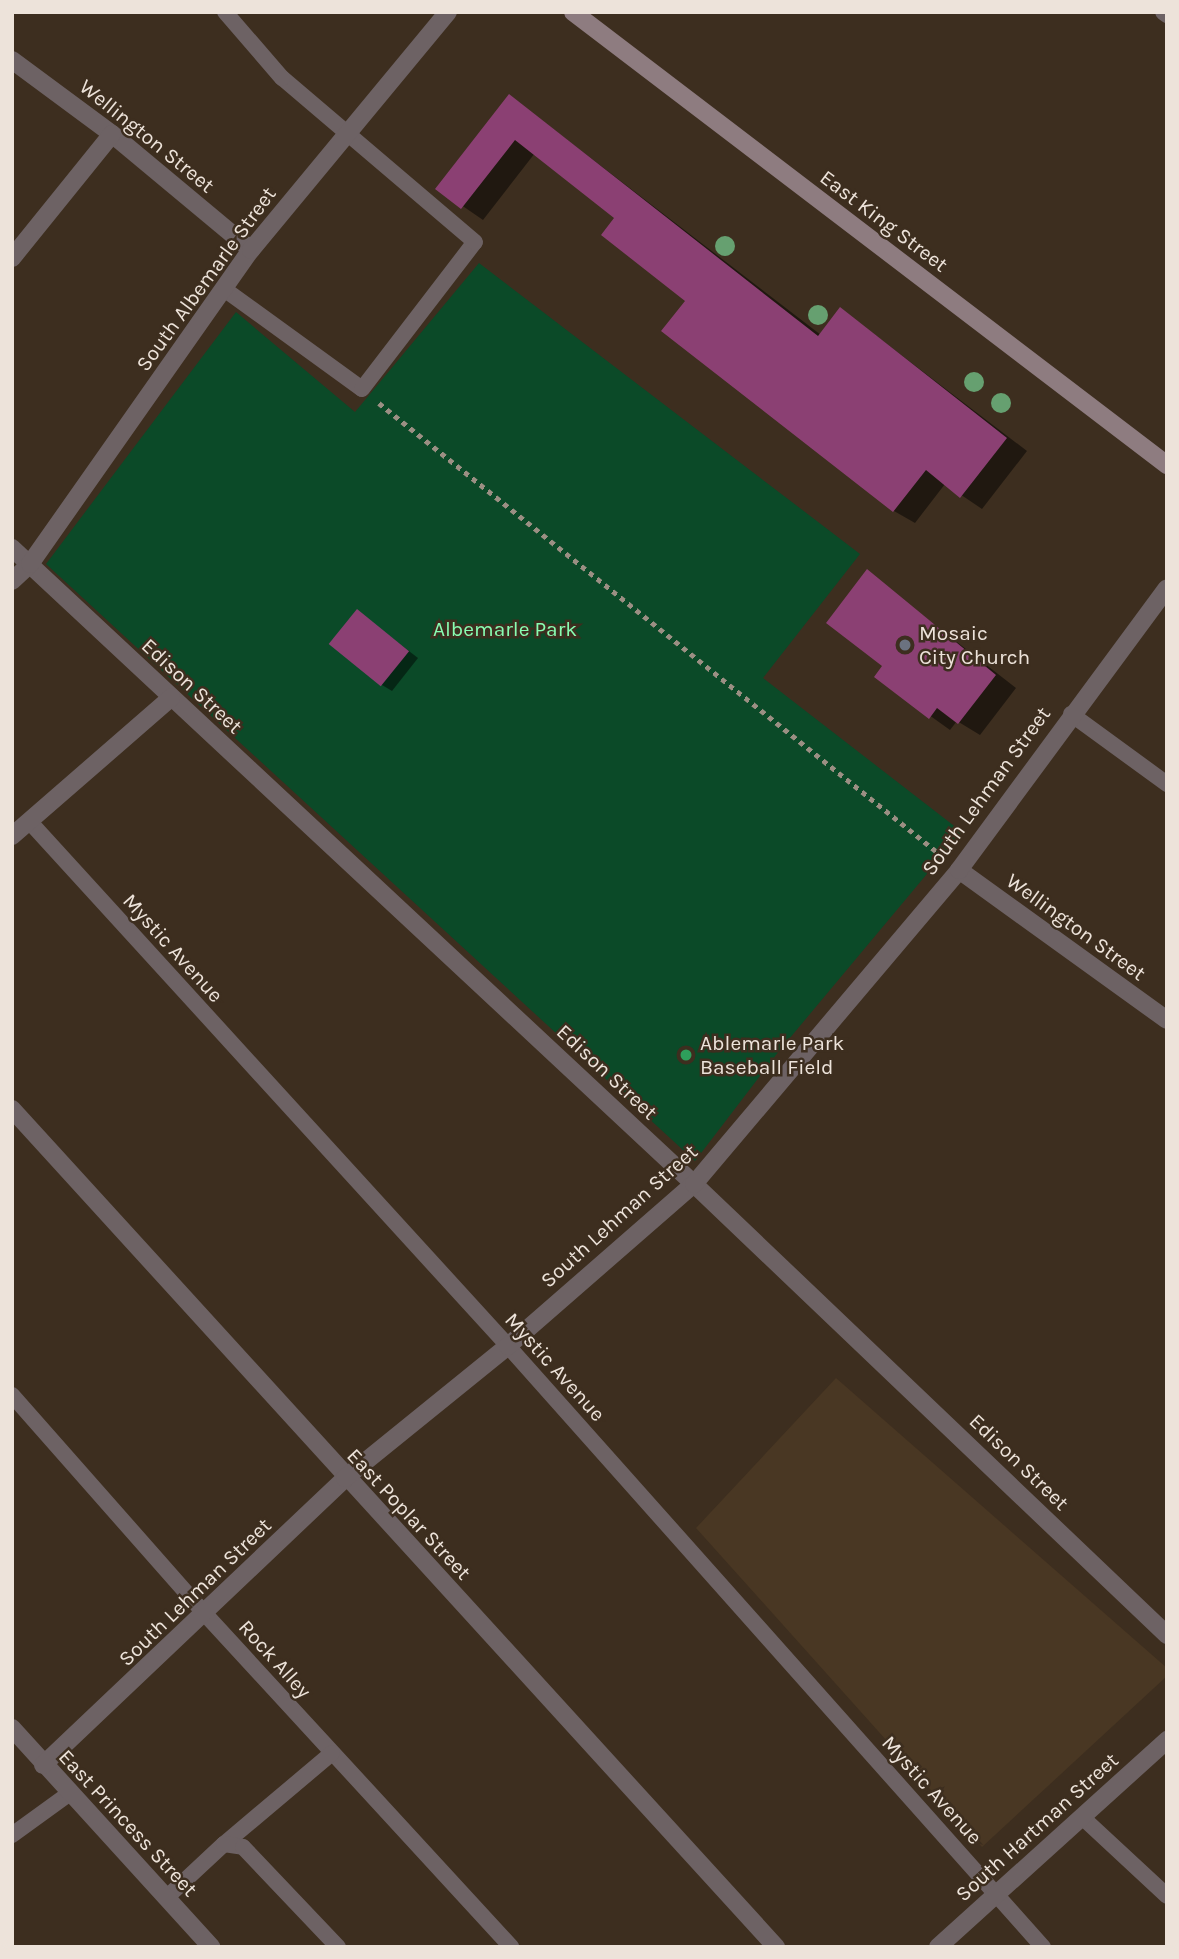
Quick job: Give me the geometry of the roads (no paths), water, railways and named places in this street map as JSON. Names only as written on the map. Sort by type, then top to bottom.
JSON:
[{"type":"street","name":"South Albemarle Street","points":[[12,581],[30,565],[251,250],[448,12]]},
{"type":"street","name":"East King Street","points":[[573,12],[1166,463]]},
{"type":"street","name":"Wellington Street","points":[[12,60],[112,134],[251,250]]},
{"type":"street","points":[[12,258],[112,134]]},
{"type":"street","name":"Edison Street","points":[[12,548],[694,1184],[1167,1635]]},
{"type":"street","name":"South Lehman Street","points":[[43,1765],[206,1615],[345,1478],[508,1346],[694,1184],[960,870],[1071,714],[1167,588]]},
{"type":"street","points":[[12,836],[171,698]]},
{"type":"street","name":"Wellington Street","points":[[960,870],[1167,1020]]},
{"type":"street","name":"East Poplar Street","points":[[12,1109],[345,1478],[776,1947]]},
{"type":"street","name":"East Princess Street","points":[[12,1728],[211,1947]]},
{"type":"street","name":"South Hartman Street","points":[[937,1947],[1167,1740]]},
{"type":"lane","points":[[224,289],[362,389],[475,242],[282,78],[225,12]]},
{"type":"lane","points":[[1071,714],[1167,784]]},
{"type":"lane","name":"Mystic Avenue","points":[[29,821],[508,1346],[1044,1947]]},
{"type":"lane","name":"Rock Alley","points":[[12,1395],[206,1615],[510,1947]]},
{"type":"lane","points":[[166,1898],[224,1844],[332,1753]]},
{"type":"lane","points":[[12,1835],[70,1793]]},
{"type":"lane","points":[[1082,1817],[1167,1896]]},
{"type":"lane","points":[[224,1844],[243,1847],[338,1947]]},
{"type":"place","name":"Mosaic City Church","points":[[905,645]]},
{"type":"place","name":"Ablemarle Park Baseball Field","points":[[686,1055]]},
{"type":"park label","name":"Albemarle Park","points":[[505,629]]}]
